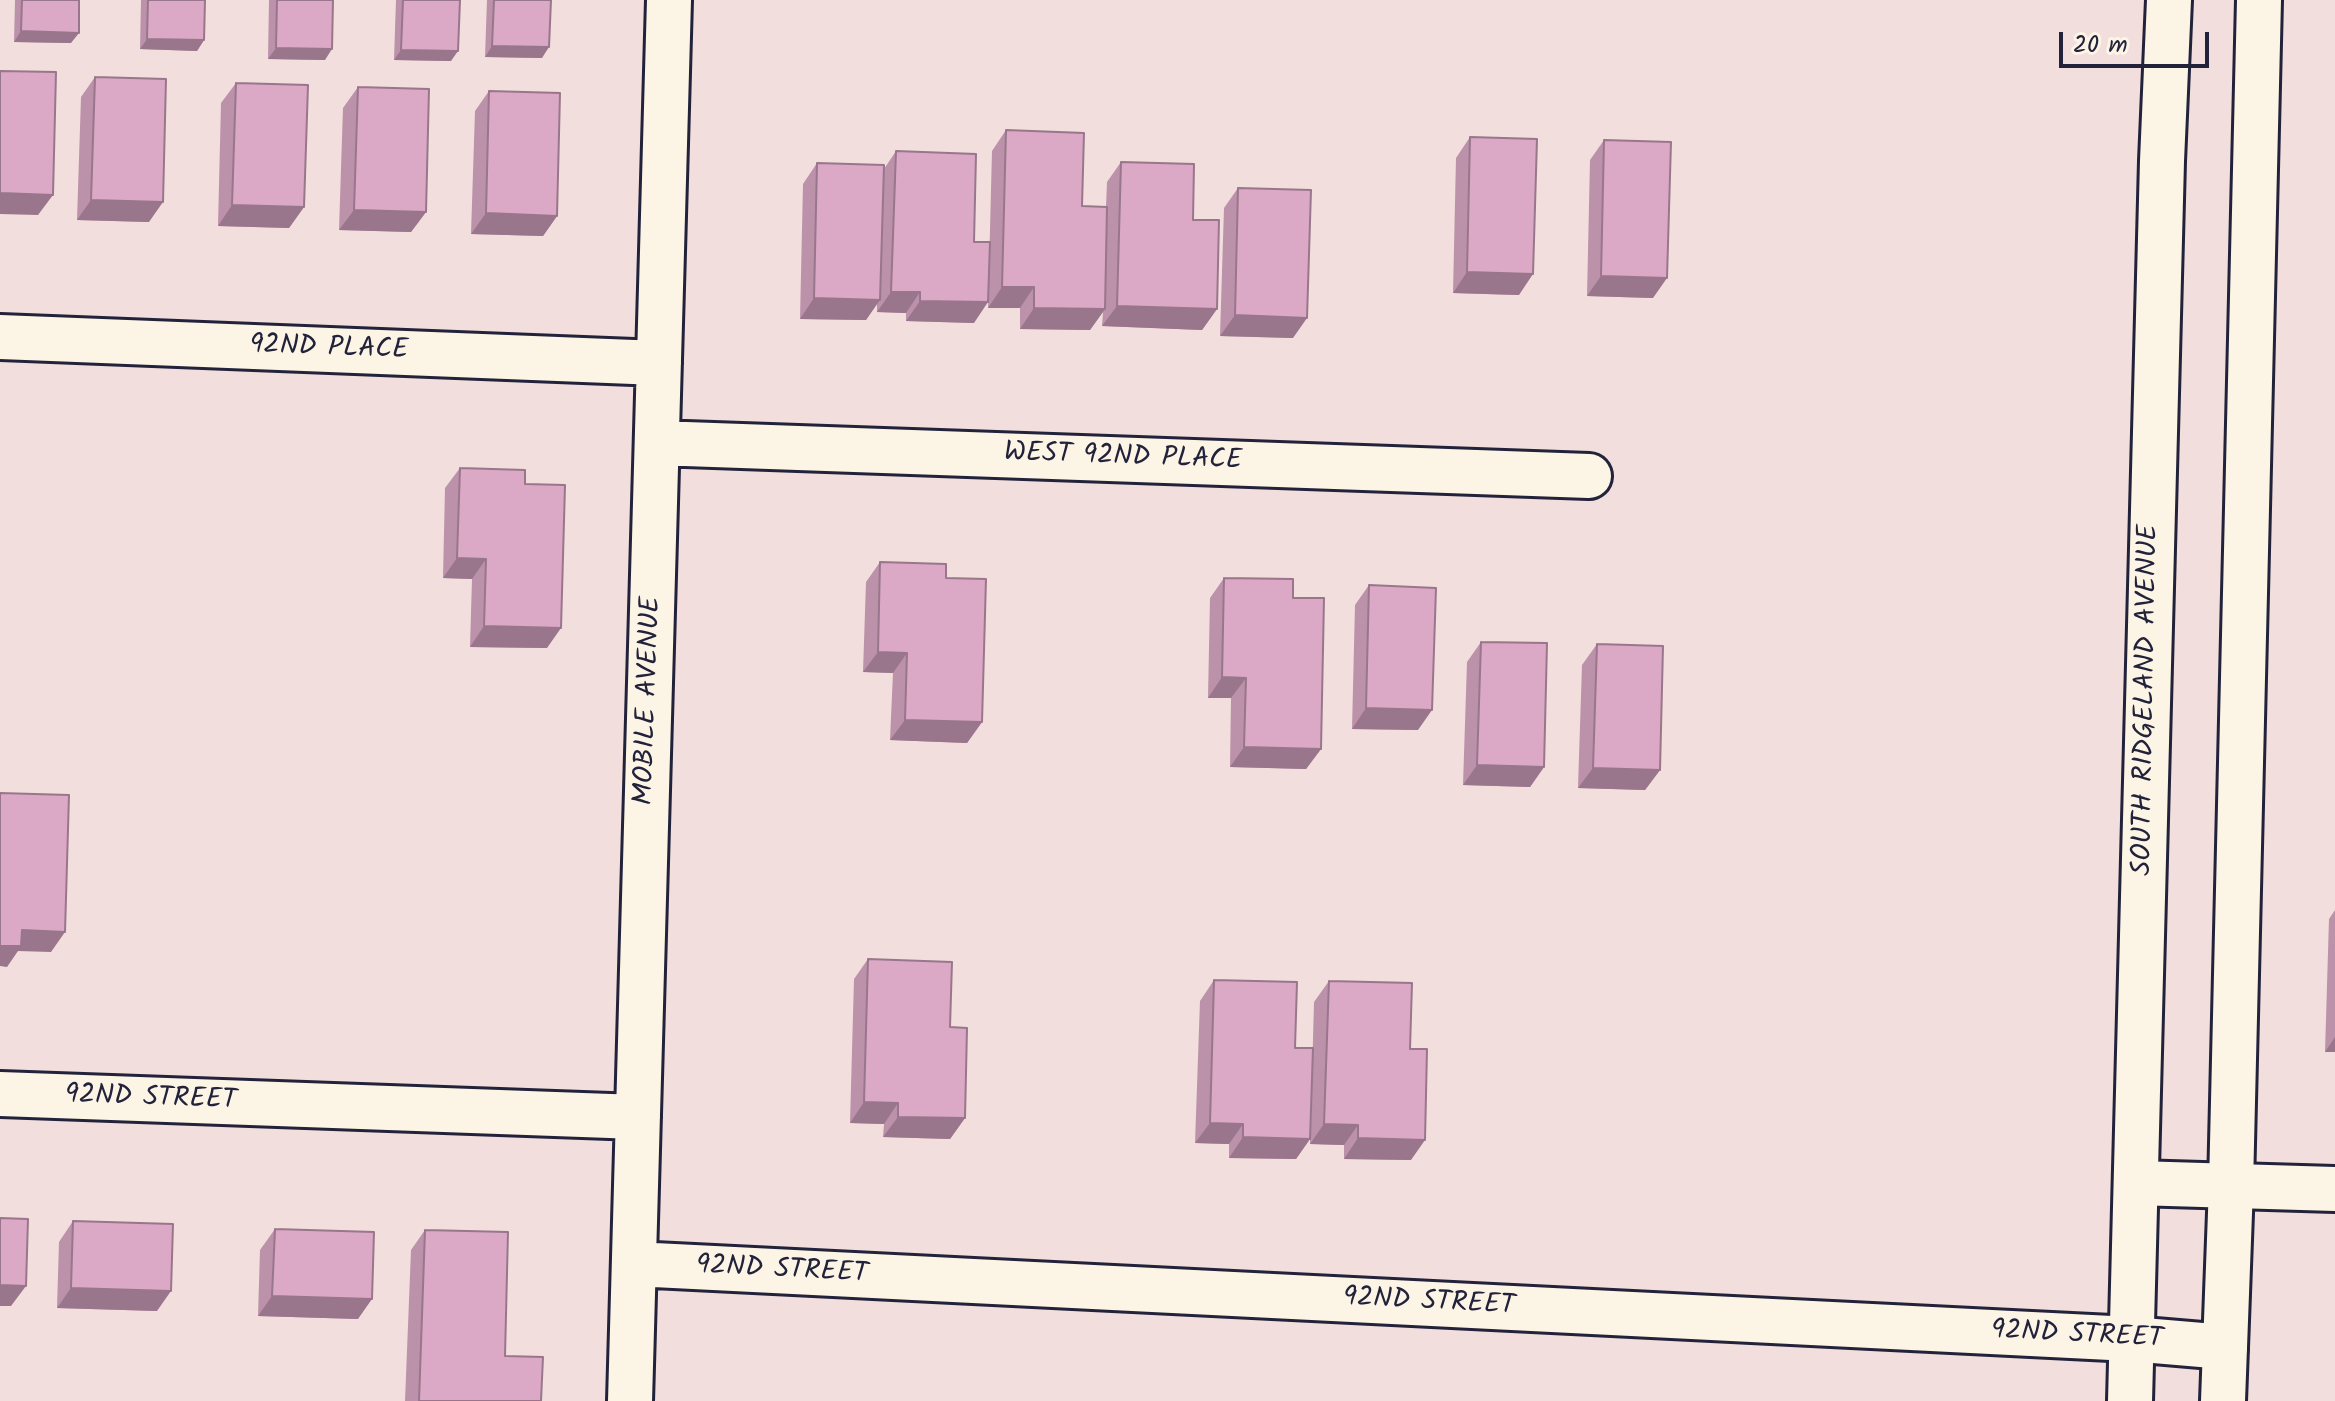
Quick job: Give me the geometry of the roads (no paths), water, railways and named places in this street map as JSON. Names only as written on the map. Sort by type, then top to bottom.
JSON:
[{"type":"street","name":"MOBILE AVENUE","points":[[630,1401],[669,0]]},
{"type":"street","name":"SOUTH RIDGELAND AVENUE","points":[[2130,1401],[2162,161],[2169,0]]},
{"type":"street","points":[[2223,1401],[2231,1186],[2259,0]]},
{"type":"street","name":"92ND PLACE","points":[[0,337],[659,363]]},
{"type":"street","name":"WEST 92ND PLACE","points":[[657,443],[1589,476]]},
{"type":"street","name":"92ND STREET","points":[[0,1094],[638,1117]]},
{"type":"street","points":[[2136,1183],[2335,1189]]},
{"type":"street","name":"92ND STREET","points":[[634,1264],[2131,1339],[2225,1347]]}]
